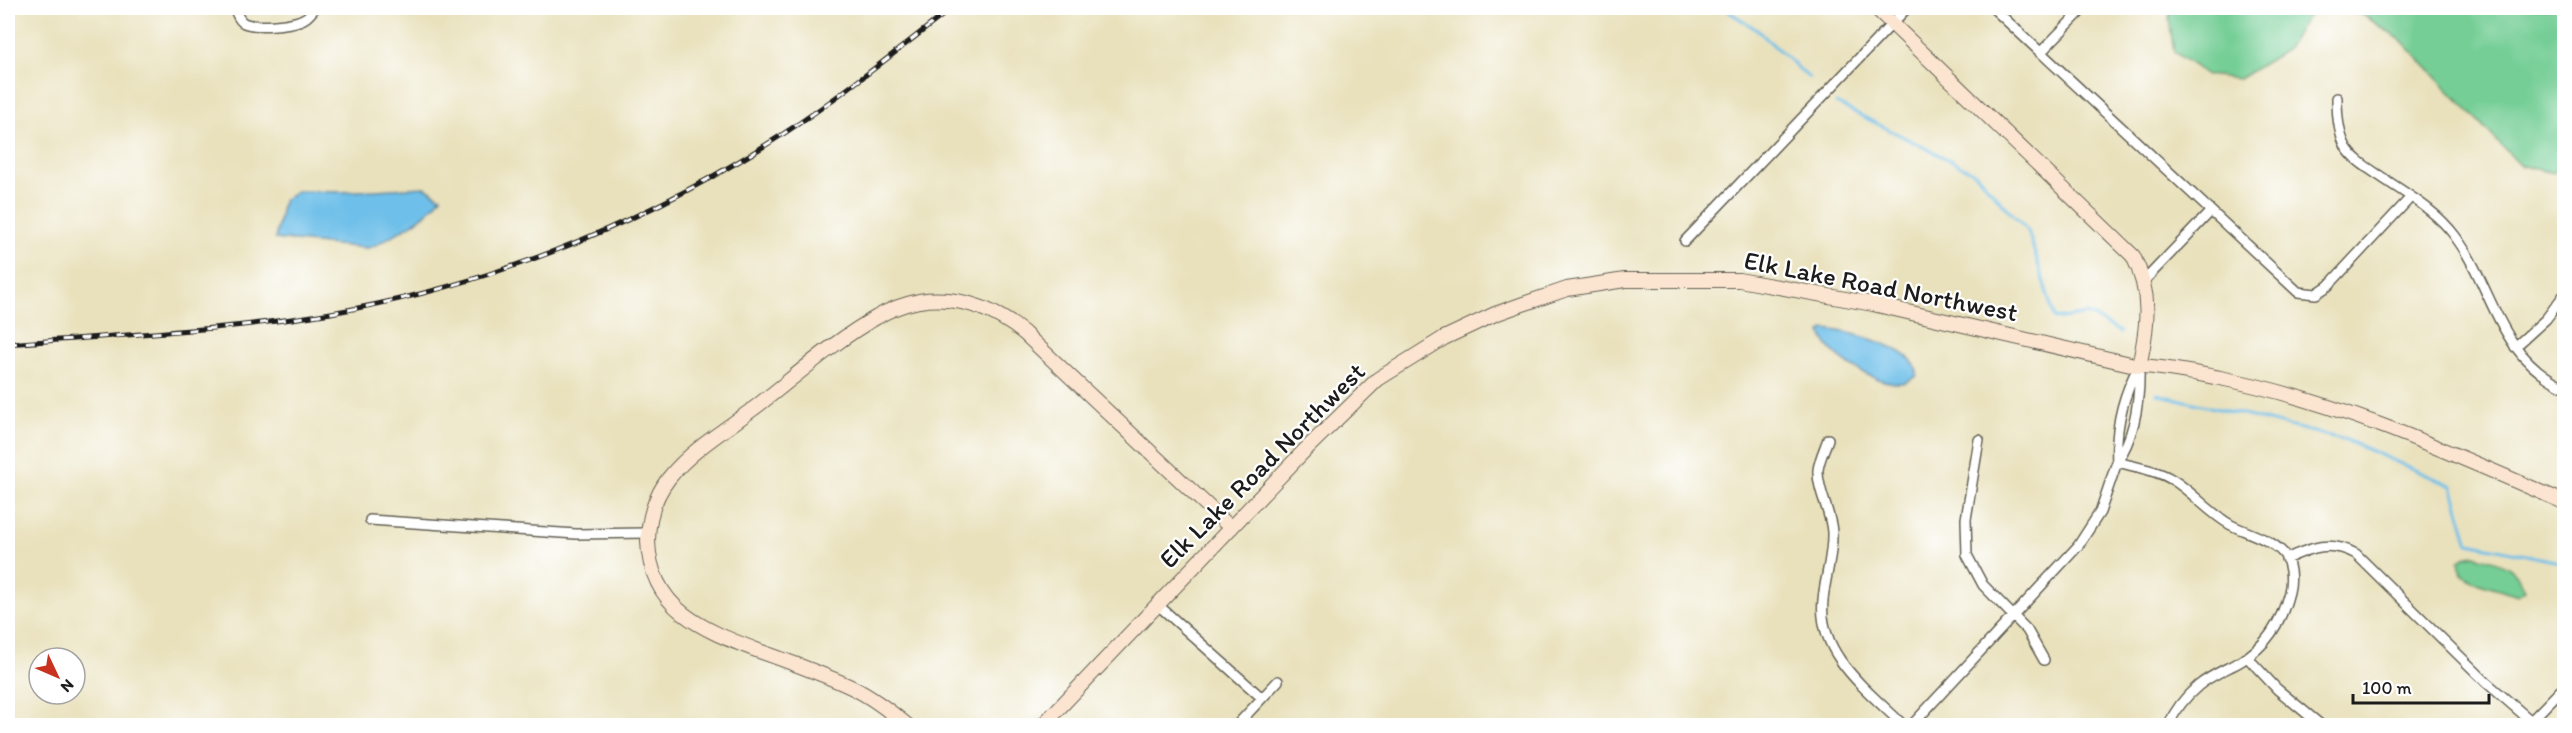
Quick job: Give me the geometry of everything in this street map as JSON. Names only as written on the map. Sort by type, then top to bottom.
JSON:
[{"type":"street","points":[[234,8],[245,23],[256,25],[297,21],[306,18],[315,8]]},
{"type":"street","points":[[1875,8],[1893,22],[1980,110],[2119,240],[2133,256],[2145,281],[2147,315],[2139,366],[2126,390],[2116,442],[2117,462],[2100,512],[2090,530],[1911,726]]},
{"type":"street","points":[[1685,241],[1907,8]]},
{"type":"street","points":[[1993,8],[2292,288],[2310,295],[2322,291],[2336,279],[2411,197]]},
{"type":"street","points":[[2040,53],[2084,8]]},
{"type":"street","points":[[2337,98],[2342,137],[2351,154],[2438,218],[2457,237],[2484,284],[2504,331],[2515,347],[2535,368],[2565,387]]},
{"type":"street","points":[[2145,281],[2210,212]]},
{"type":"street","name":"Elk Lake Road Northwest","points":[[1042,726],[1303,452],[1378,379],[1444,338],[1495,314],[1568,289],[1625,280],[1739,280],[1873,304],[2139,366],[2162,367],[2301,396],[2443,450],[2565,502]]},
{"type":"street","points":[[2515,347],[2546,319],[2565,295]]},
{"type":"street","points":[[908,726],[882,705],[851,687],[709,631],[686,617],[666,597],[659,584],[650,558],[648,533],[651,516],[662,489],[670,477],[697,452],[876,317],[904,305],[950,300],[981,306],[1010,321],[1231,528]]},
{"type":"street","points":[[1828,439],[1818,470],[1831,519],[1832,542],[1831,563],[1822,602],[1824,625],[1831,648],[1843,665],[1904,726]]},
{"type":"street","points":[[1979,440],[1966,519],[1967,555],[1983,585],[2027,630],[2044,660]]},
{"type":"street","points":[[2117,462],[2168,477],[2212,514],[2276,547],[2286,559],[2291,577],[2291,587],[2283,612],[2268,639],[2247,657],[2198,686],[2183,701],[2168,726]]},
{"type":"street","points":[[370,520],[576,534],[648,533]]},
{"type":"street","points":[[2286,559],[2321,545],[2347,549],[2356,554],[2528,723],[2565,687]]},
{"type":"street","points":[[1158,605],[1262,698]]},
{"type":"street","points":[[2247,657],[2277,689],[2322,726]]},
{"type":"street","points":[[1236,726],[1278,681]]},
{"type":"green space","points":[[2171,8],[2321,8],[2308,16],[2286,50],[2239,79],[2207,75],[2174,52],[2169,18]]},
{"type":"green space","points":[[2335,8],[2564,8],[2564,160],[2554,173],[2520,165],[2401,40],[2363,15]]},
{"type":"green space","points":[[2475,555],[2506,566],[2521,581],[2525,590],[2518,595],[2473,581],[2462,574],[2459,562],[2464,557]]},
{"type":"water","points":[[425,187],[441,197],[427,213],[374,246],[367,248],[275,239],[283,201],[297,191],[341,192]]},
{"type":"water","points":[[1826,329],[1865,338],[1895,349],[1915,366],[1917,376],[1900,383],[1865,374],[1833,351],[1821,332]]},
{"type":"waterway","points":[[1723,8],[1756,29],[1809,78]]},
{"type":"waterway","points":[[1836,103],[1975,173],[2028,231],[2055,319],[2088,314],[2120,332]]},
{"type":"waterway","points":[[2157,394],[2346,440],[2452,486],[2469,543],[2564,563]]},
{"type":"railway","points":[[8,344],[210,328],[291,319],[388,302],[499,271],[607,229],[660,204],[761,148],[858,81],[952,8]]}]
